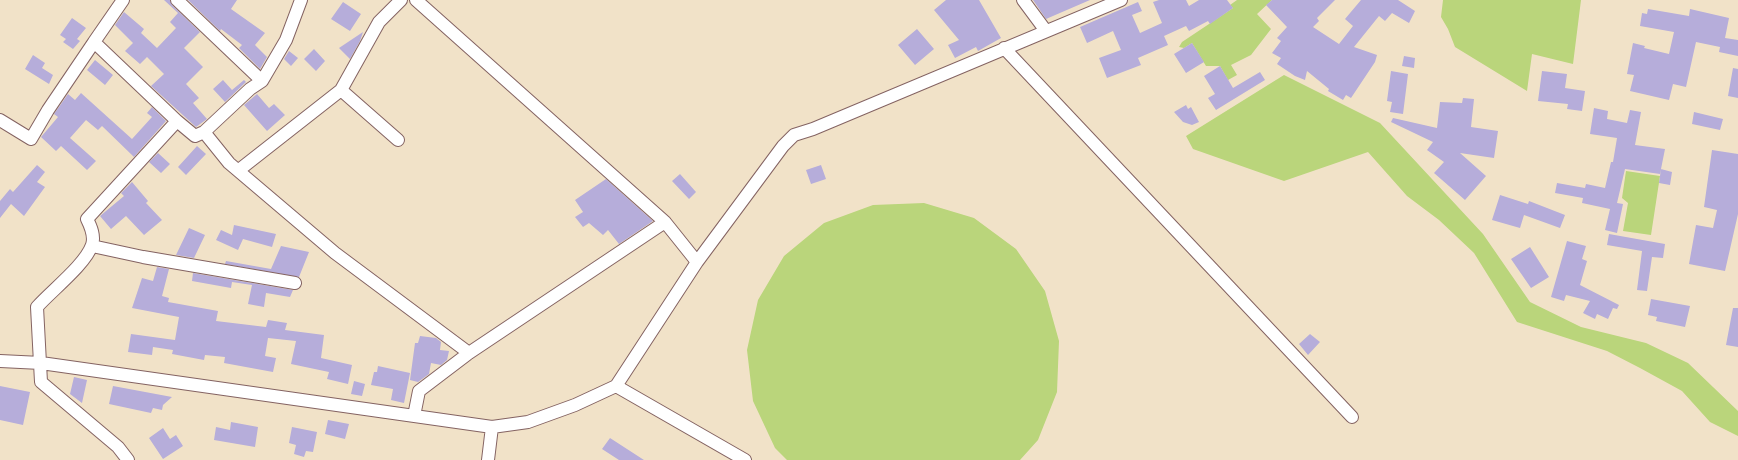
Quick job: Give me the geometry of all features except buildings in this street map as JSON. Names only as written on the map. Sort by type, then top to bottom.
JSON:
[{"type":"street","points":[[0,120],[31,139],[48,110],[123,0]]},
{"type":"street","points":[[177,0],[262,81]]},
{"type":"street","points":[[94,42],[195,136],[204,132],[250,89],[262,81],[286,40],[300,0]]},
{"type":"street","points":[[239,170],[341,90],[379,22],[401,0]]},
{"type":"street","points":[[416,0],[665,222],[697,262]]},
{"type":"street","points":[[1023,0],[1046,31]]},
{"type":"street","points":[[0,361],[41,363],[492,427],[528,422],[575,405],[616,386],[697,262],[783,146],[794,135],[813,129],[1121,0]]},
{"type":"street","points":[[1004,48],[1352,417]]},
{"type":"street","points":[[341,90],[398,140]]},
{"type":"street","points":[[128,460],[118,447],[41,382],[37,307],[78,266],[92,246],[93,231],[87,219],[178,121]]},
{"type":"street","points":[[204,132],[230,163],[335,253],[469,353]]},
{"type":"street","points":[[414,416],[419,391],[469,353],[665,222]]},
{"type":"street","points":[[92,246],[143,257],[295,283]]},
{"type":"street","points":[[616,386],[744,460]]},
{"type":"street","points":[[488,460],[492,427]]},
{"type":"green space","points":[[1237,0],[1272,0],[1257,14],[1271,29],[1251,55],[1231,65],[1237,75],[1228,80],[1220,66],[1206,66],[1192,43],[1184,48],[1179,47],[1182,42],[1233,8],[1230,5]]},
{"type":"green space","points":[[1443,0],[1581,0],[1573,64],[1532,54],[1527,91],[1455,47],[1448,29],[1441,17]]},
{"type":"green space","points":[[1284,75],[1380,123],[1483,234],[1530,302],[1581,327],[1646,343],[1688,363],[1738,411],[1738,436],[1710,422],[1682,391],[1640,368],[1607,351],[1517,322],[1474,253],[1439,220],[1407,196],[1368,152],[1284,181],[1193,149],[1186,136]]},
{"type":"green space","points":[[1626,171],[1660,176],[1651,235],[1623,231],[1628,203],[1622,198]]},
{"type":"green space","points":[[924,203],[974,218],[1016,249],[1045,291],[1059,341],[1057,392],[1038,440],[1020,460],[787,460],[775,448],[753,401],[747,350],[758,300],[784,256],[824,223],[873,205]]}]
